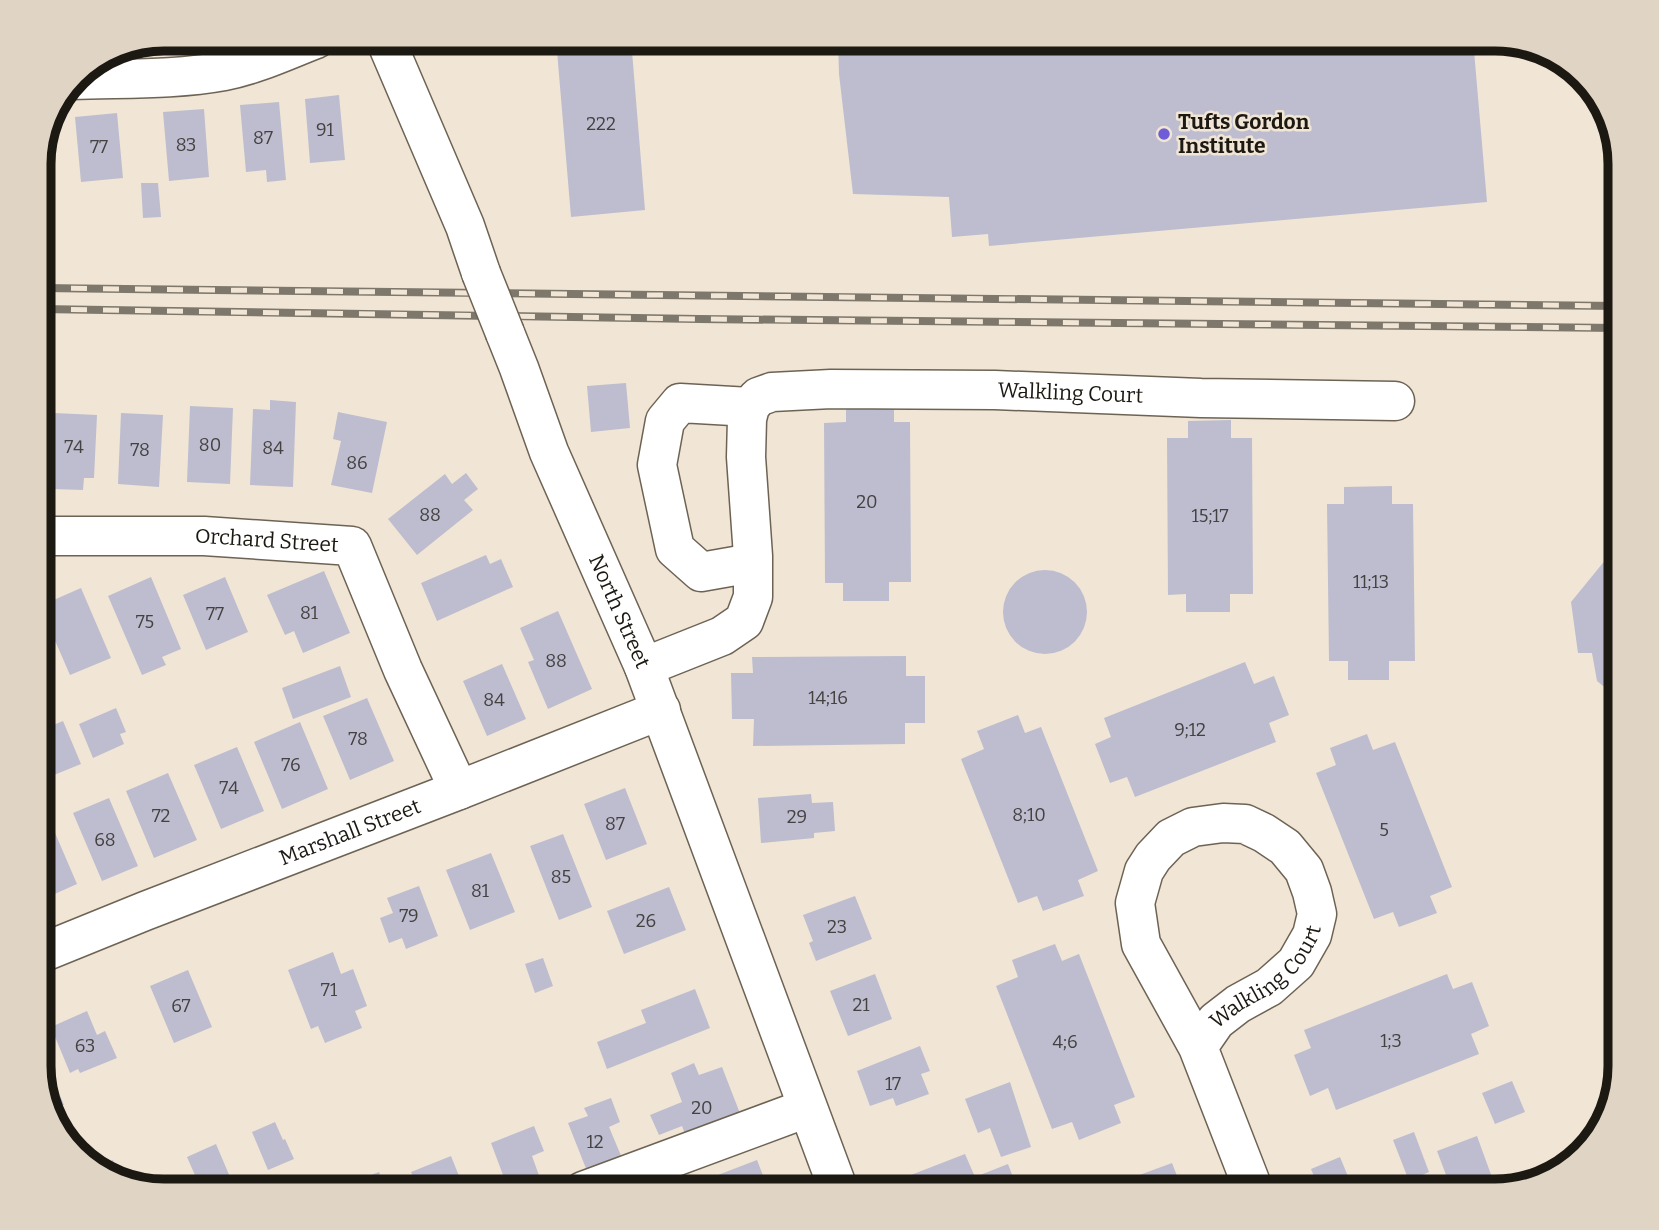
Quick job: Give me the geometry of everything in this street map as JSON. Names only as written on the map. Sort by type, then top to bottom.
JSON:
[{"type":"street","points":[[89,79],[227,71],[283,51]]},
{"type":"street","name":"North Street","points":[[391,51],[465,226],[549,452],[645,667],[834,1179]]},
{"type":"street","name":"Walkling Court","points":[[750,407],[758,397],[772,392],[831,389],[995,390],[1201,398],[1395,401]]},
{"type":"street","points":[[645,667],[722,636],[744,621],[752,597],[752,563],[747,457],[747,418],[750,407],[680,403],[665,421],[657,465],[675,549],[702,572],[752,563]]},
{"type":"street","name":"Orchard Street","points":[[51,536],[204,536],[352,546],[403,670],[459,790]]},
{"type":"street","name":"Marshall Street","points":[[51,949],[661,710]]},
{"type":"street","name":"Walkling Court","points":[[1198,1047],[1216,1021],[1238,1004],[1269,988],[1296,963],[1312,935],[1317,914],[1304,870],[1285,847],[1264,832],[1245,824],[1223,823],[1193,827],[1171,838],[1144,871],[1135,903],[1141,944],[1198,1047],[1249,1179]]},
{"type":"street","points":[[618,1179],[807,1108]]},
{"type":"building","points":[[557,51],[632,51],[645,210],[571,217]]},
{"type":"building","name":"Tufts Gordon Institute","points":[[838,51],[1474,51],[1487,202],[989,246],[988,234],[952,237],[949,197],[853,194]]},
{"type":"building","points":[[339,95],[345,160],[310,163],[305,99]]},
{"type":"building","points":[[279,102],[286,180],[267,182],[266,170],[246,172],[240,105]]},
{"type":"building","points":[[204,109],[209,177],[169,181],[163,112]]},
{"type":"building","points":[[117,113],[123,178],[81,182],[75,117]]},
{"type":"building","points":[[141,183],[158,183],[161,217],[143,218]]},
{"type":"building","points":[[626,383],[630,428],[591,432],[587,386]]},
{"type":"building","points":[[270,400],[296,402],[293,487],[250,485],[253,409],[270,410]]},
{"type":"building","points":[[190,406],[233,408],[230,484],[187,482]]},
{"type":"building","points":[[894,407],[894,422],[910,422],[911,582],[889,582],[889,601],[843,601],[843,583],[825,583],[824,423],[846,422],[846,408]]},
{"type":"building","points":[[338,412],[387,422],[372,493],[331,485],[341,441],[333,439]]},
{"type":"building","points":[[54,413],[97,415],[94,478],[84,478],[83,490],[51,489]]},
{"type":"building","points":[[121,413],[163,415],[159,487],[118,484]]},
{"type":"building","points":[[1231,420],[1231,438],[1252,438],[1253,594],[1230,594],[1230,612],[1186,612],[1186,594],[1168,595],[1167,438],[1188,438],[1188,421]]},
{"type":"building","points":[[466,473],[478,489],[464,500],[473,510],[417,555],[388,519],[445,474],[452,484]]},
{"type":"building","points":[[1392,486],[1392,504],[1413,504],[1415,661],[1389,661],[1389,680],[1348,680],[1348,661],[1329,661],[1327,504],[1344,504],[1344,487]]},
{"type":"building","points":[[486,555],[490,564],[501,559],[513,587],[437,621],[421,583]]},
{"type":"building","points":[[1608,557],[1608,690],[1597,681],[1592,653],[1578,653],[1571,602]]},
{"type":"building","points":[[1037,570],[1053,570],[1069,577],[1080,588],[1087,604],[1084,628],[1075,642],[1053,654],[1037,654],[1021,647],[1010,636],[1003,620],[1003,604],[1010,588],[1021,577]]},
{"type":"building","points":[[324,571],[350,633],[303,653],[294,631],[285,635],[267,595]]},
{"type":"building","points":[[151,577],[181,649],[162,657],[166,665],[142,675],[108,596]]},
{"type":"building","points":[[225,577],[248,632],[206,650],[183,595]]},
{"type":"building","points":[[81,588],[111,658],[70,675],[51,631],[51,601]]},
{"type":"building","points":[[558,611],[592,689],[548,709],[528,662],[534,660],[520,628]]},
{"type":"building","points":[[906,656],[906,676],[925,676],[925,723],[905,723],[905,744],[753,746],[754,719],[732,719],[731,673],[753,673],[752,657]]},
{"type":"building","points":[[1245,662],[1254,684],[1274,676],[1289,715],[1269,723],[1276,742],[1135,797],[1127,777],[1110,783],[1095,744],[1111,737],[1104,718]]},
{"type":"building","points":[[502,664],[526,719],[487,736],[463,681]]},
{"type":"building","points":[[340,666],[351,697],[293,719],[282,688]]},
{"type":"building","points":[[367,698],[394,761],[350,780],[323,716]]},
{"type":"building","points":[[116,708],[126,732],[120,734],[124,744],[93,758],[79,724]]},
{"type":"building","points":[[1018,715],[1025,733],[1041,727],[1098,871],[1078,880],[1084,896],[1043,911],[1037,896],[1018,903],[961,759],[984,749],[977,731]]},
{"type":"building","points":[[63,721],[81,764],[54,775],[51,768],[51,726]]},
{"type":"building","points":[[300,722],[328,789],[282,809],[254,742]]},
{"type":"building","points":[[1367,734],[1373,750],[1395,742],[1452,887],[1430,896],[1437,913],[1399,927],[1393,912],[1374,919],[1316,773],[1336,765],[1330,748]]},
{"type":"building","points":[[237,747],[264,811],[221,829],[194,765]]},
{"type":"building","points":[[168,773],[197,840],[154,858],[126,791]]},
{"type":"building","points":[[625,788],[647,844],[606,860],[584,804]]},
{"type":"building","points":[[811,794],[812,803],[833,802],[835,831],[814,833],[814,838],[761,843],[758,798]]},
{"type":"building","points":[[109,798],[138,866],[102,881],[73,813]]},
{"type":"building","points":[[51,824],[77,884],[51,896]]},
{"type":"building","points":[[563,834],[592,907],[559,920],[530,846]]},
{"type":"building","points":[[491,853],[515,912],[470,930],[446,870]]},
{"type":"building","points":[[419,886],[438,936],[406,949],[402,938],[389,943],[380,918],[393,913],[387,898]]},
{"type":"building","points":[[669,887],[686,930],[624,954],[607,911]]},
{"type":"building","points":[[855,896],[872,939],[816,961],[809,943],[813,941],[803,915]]},
{"type":"building","points":[[1055,944],[1062,961],[1079,954],[1135,1097],[1114,1105],[1121,1123],[1079,1140],[1072,1122],[1052,1129],[996,986],[1018,977],[1012,960]]},
{"type":"building","points":[[333,952],[341,974],[353,969],[367,1006],[355,1011],[362,1028],[325,1043],[318,1026],[311,1029],[288,970]]},
{"type":"building","points":[[543,958],[553,986],[535,993],[525,964]]},
{"type":"building","points":[[188,970],[212,1027],[174,1043],[150,986]]},
{"type":"building","points":[[875,974],[892,1019],[848,1036],[830,991]]},
{"type":"building","points":[[1447,974],[1453,989],[1472,982],[1489,1026],[1471,1034],[1479,1054],[1336,1110],[1328,1088],[1310,1096],[1294,1055],[1311,1048],[1304,1030]]},
{"type":"building","points":[[695,989],[710,1028],[607,1069],[597,1042],[646,1023],[641,1010]]},
{"type":"building","points":[[87,1011],[97,1035],[105,1031],[117,1058],[80,1073],[78,1069],[70,1073],[51,1027]]},
{"type":"building","points":[[920,1046],[930,1071],[921,1074],[929,1094],[896,1106],[893,1098],[870,1106],[857,1071]]},
{"type":"building","points":[[694,1063],[699,1075],[722,1067],[743,1121],[688,1142],[682,1126],[659,1135],[650,1115],[682,1102],[671,1073]]},
{"type":"building","points":[[1512,1081],[1525,1112],[1495,1124],[1482,1093]]},
{"type":"building","points":[[1010,1082],[1031,1147],[1001,1157],[990,1128],[978,1133],[965,1099]]},
{"type":"building","points":[[57,1088],[64,1105],[58,1107],[54,1089]]},
{"type":"building","points":[[611,1098],[620,1122],[609,1127],[622,1158],[587,1171],[568,1123],[588,1116],[584,1108]]},
{"type":"building","points":[[275,1122],[294,1159],[268,1170],[252,1132]]},
{"type":"building","points":[[534,1126],[544,1151],[532,1156],[540,1179],[504,1179],[491,1143]]},
{"type":"building","points":[[1414,1132],[1429,1172],[1408,1179],[1393,1140]]},
{"type":"building","points":[[1477,1136],[1493,1179],[1448,1179],[1437,1151]]},
{"type":"building","points":[[216,1144],[230,1177],[197,1179],[187,1157]]},
{"type":"building","points":[[965,1154],[975,1177],[1008,1164],[1014,1179],[901,1179]]},
{"type":"building","points":[[451,1156],[460,1179],[414,1179],[411,1172]]},
{"type":"building","points":[[1340,1157],[1349,1179],[1315,1179],[1311,1169]]},
{"type":"building","points":[[113,1160],[116,1168],[107,1164]]},
{"type":"building","points":[[757,1160],[764,1179],[707,1179]]},
{"type":"building","points":[[1172,1163],[1178,1179],[1129,1179]]},
{"type":"building","points":[[379,1172],[382,1179],[361,1179]]},
{"type":"railway","points":[[51,288],[1608,306]]},
{"type":"railway","points":[[51,309],[1608,328]]},
{"type":"place","name":"Tufts Gordon Institute","points":[[1164,134]]}]
